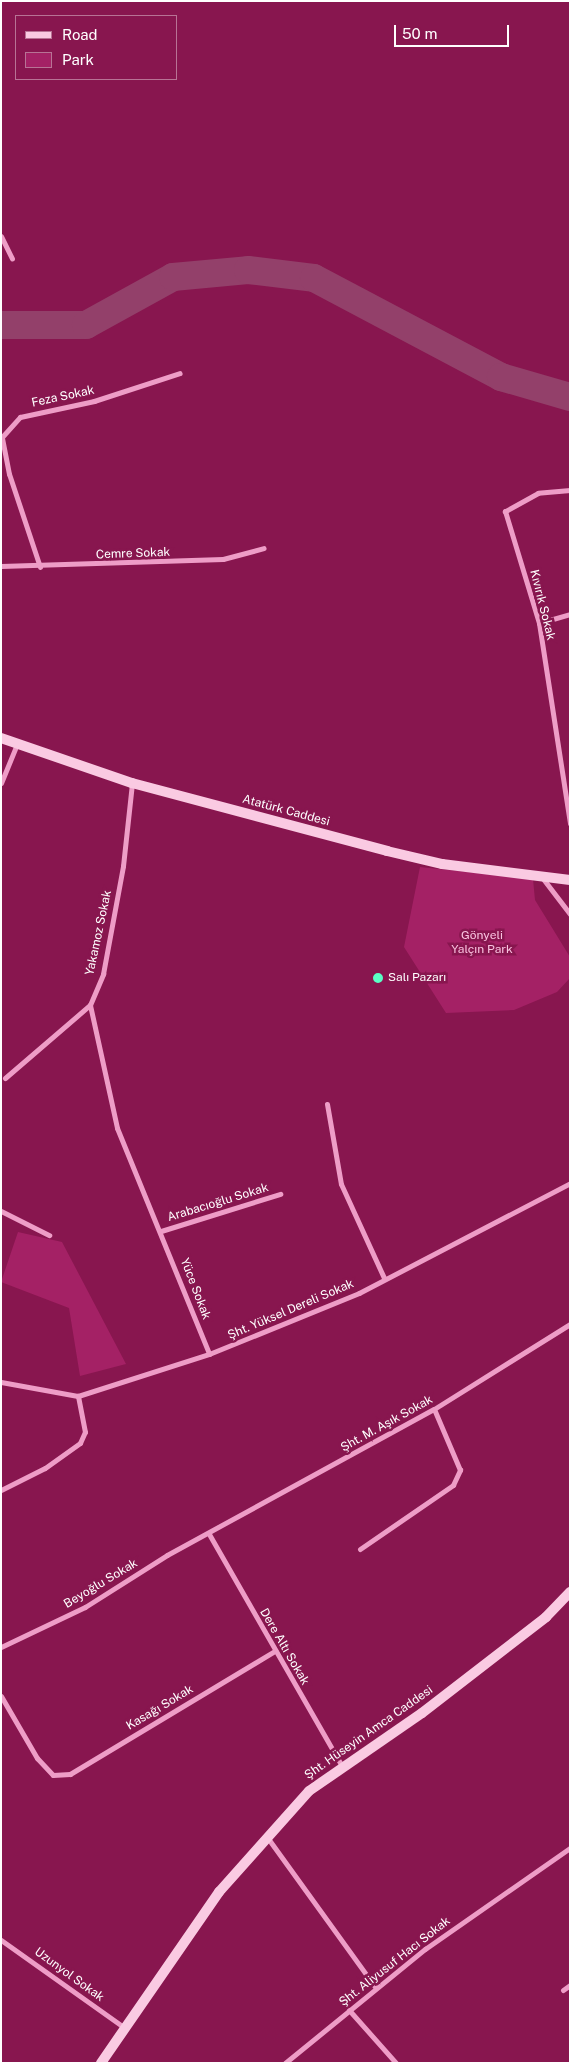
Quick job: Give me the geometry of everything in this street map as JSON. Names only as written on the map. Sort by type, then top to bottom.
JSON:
[{"type":"street","points":[[1,236],[12,259]]},
{"type":"street","name":"Feza Sokak","points":[[40,567],[9,474],[2,437],[20,416],[94,401],[180,373]]},
{"type":"street","name":"Kıvırık Sokak","points":[[570,490],[538,493],[505,511],[539,623],[570,824]]},
{"type":"street","name":"Cemre Sokak","points":[[1,566],[40,567],[223,559],[264,548]]},
{"type":"street","points":[[539,623],[570,614]]},
{"type":"street","name":"Atatürk Caddesi","points":[[1,738],[132,783],[442,864],[544,880],[570,880]]},
{"type":"street","points":[[1,783],[17,744]]},
{"type":"street","name":"Yakamoz Sokak","points":[[5,1078],[90,1005],[103,974],[123,866],[132,783]]},
{"type":"street","points":[[544,880],[570,914]]},
{"type":"street","name":"Yüce Sokak","points":[[90,1005],[117,1128],[161,1231],[209,1354]]},
{"type":"street","points":[[327,1104],[341,1184],[384,1278]]},
{"type":"street","name":"Şht. Yüksel Dereli Sokak","points":[[1,1382],[78,1396],[209,1354],[304,1318],[570,1183]]},
{"type":"street","name":"Arabacıoğlu Sokak","points":[[161,1231],[280,1194]]},
{"type":"street","points":[[1,1211],[49,1235]]},
{"type":"street","name":"Şht. M. Aşık Sokak","points":[[209,1534],[434,1410],[570,1324]]},
{"type":"street","points":[[1,1490],[45,1468],[80,1444],[85,1432],[78,1396]]},
{"type":"street","points":[[360,1549],[453,1485],[460,1470],[434,1410]]},
{"type":"street","name":"Beyoğlu Sokak","points":[[1,1647],[85,1607],[209,1534]]},
{"type":"street","name":"Dere Altı Sokak","points":[[209,1534],[343,1769]]},
{"type":"street","name":"Şht. Hüseyin Amca Caddesi","points":[[101,2063],[219,1892],[266,1835],[309,1791],[343,1769],[546,1617],[570,1592]]},
{"type":"street","name":"Kasağı Sokak","points":[[1,1696],[37,1758],[53,1776],[70,1774],[276,1651]]},
{"type":"street","points":[[266,1835],[376,1988]]},
{"type":"street","name":"Şht. Aliyusuf Hacı Sokak","points":[[285,2063],[425,1949],[570,1848]]},
{"type":"street","name":"Uzunyol Sokak","points":[[1,1940],[125,2028]]},
{"type":"street","points":[[563,1990],[570,1985]]},
{"type":"street","points":[[350,2010],[396,2063]]},
{"type":"green space","name":"Gönyeli Yalçın Park","points":[[420,867],[533,879],[535,900],[570,957],[570,978],[557,992],[514,1010],[446,1013],[404,947]]},
{"type":"green space","points":[[18,1232],[62,1242],[126,1364],[80,1376],[69,1308],[1,1282]]},
{"type":"waterway","points":[[1,325],[86,325],[173,277],[248,270],[314,278],[501,377],[570,397]]},
{"type":"place","name":"Salı Pazarı","points":[[378,978]]}]
